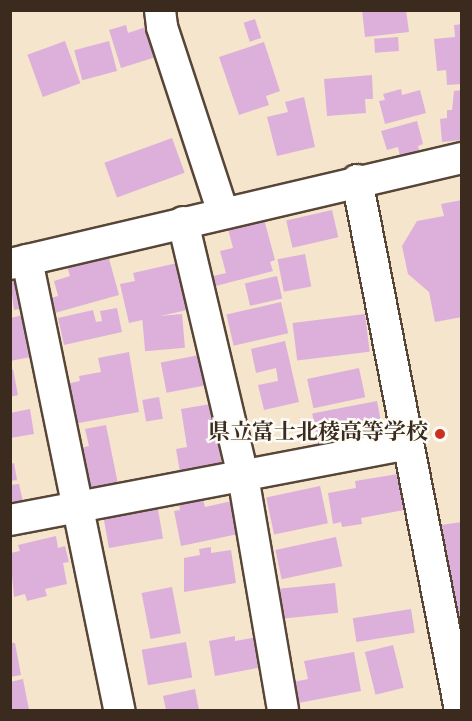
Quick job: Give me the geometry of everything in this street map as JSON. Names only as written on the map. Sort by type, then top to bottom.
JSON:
[{"type":"street","points":[[160,10],[162,27],[223,213]]},
{"type":"street","points":[[119,711],[79,508],[19,262],[357,180],[462,158]]},
{"type":"street","points":[[357,180],[460,711]]},
{"type":"street","points":[[183,222],[243,476],[283,711]]},
{"type":"street","points":[[10,520],[407,444]]},
{"type":"building","points":[[362,10],[406,10],[409,32],[365,37]]},
{"type":"building","points":[[255,19],[261,38],[250,42],[244,23]]},
{"type":"building","points":[[462,24],[462,84],[447,85],[446,70],[437,71],[434,39],[455,37],[454,25]]},
{"type":"building","points":[[126,25],[128,33],[146,27],[156,57],[121,68],[109,30]]},
{"type":"building","points":[[398,37],[399,51],[375,53],[374,39]]},
{"type":"building","points":[[65,41],[80,83],[43,97],[27,55]]},
{"type":"building","points":[[109,41],[117,71],[82,80],[74,50]]},
{"type":"building","points":[[264,42],[280,91],[266,96],[269,105],[239,115],[219,57]]},
{"type":"building","points":[[372,75],[373,99],[365,99],[366,113],[327,116],[324,79]]},
{"type":"building","points":[[401,89],[402,95],[420,90],[426,113],[385,124],[379,101],[385,100],[383,94]]},
{"type":"building","points":[[462,90],[462,140],[442,142],[440,119],[447,118],[447,110],[452,110],[454,91]]},
{"type":"building","points":[[304,97],[315,147],[277,156],[267,117],[288,112],[285,102]]},
{"type":"building","points":[[417,121],[423,144],[418,146],[419,150],[400,156],[398,147],[387,150],[381,131]]},
{"type":"building","points":[[172,138],[185,173],[117,197],[104,163]]},
{"type":"building","points":[[462,200],[462,317],[435,322],[429,292],[408,274],[402,246],[417,221],[444,216],[441,204]]},
{"type":"building","points":[[332,210],[338,237],[293,248],[286,221]]},
{"type":"building","points":[[264,219],[275,260],[270,262],[273,271],[212,287],[209,277],[226,273],[220,251],[233,248],[228,229]]},
{"type":"building","points":[[305,254],[311,286],[284,292],[278,259]]},
{"type":"building","points":[[108,255],[119,295],[51,314],[47,299],[58,296],[54,281],[70,276],[67,266]]},
{"type":"building","points":[[186,261],[196,308],[129,323],[120,284],[135,281],[133,273]]},
{"type":"building","points":[[277,276],[282,298],[250,306],[245,283]]},
{"type":"building","points":[[22,277],[28,307],[14,310],[10,279]]},
{"type":"building","points":[[281,302],[288,333],[234,346],[226,315]]},
{"type":"building","points":[[117,308],[122,332],[64,345],[58,318],[93,310],[96,322],[102,321],[100,311]]},
{"type":"building","points":[[182,314],[185,348],[145,351],[142,317]]},
{"type":"building","points":[[365,314],[370,352],[297,361],[293,323]]},
{"type":"building","points":[[23,315],[31,357],[10,361],[10,318]]},
{"type":"building","points":[[285,341],[299,402],[264,410],[258,385],[278,381],[276,368],[256,373],[251,349]]},
{"type":"building","points":[[129,352],[139,412],[73,424],[66,384],[80,381],[79,376],[101,372],[98,358]]},
{"type":"building","points":[[199,355],[205,385],[167,393],[161,362]]},
{"type":"building","points":[[359,368],[365,397],[313,408],[307,379]]},
{"type":"building","points":[[13,369],[18,395],[10,397],[10,370]]},
{"type":"building","points":[[159,397],[163,419],[146,422],[142,400]]},
{"type":"building","points":[[377,401],[383,431],[318,444],[312,414]]},
{"type":"building","points":[[211,404],[222,465],[180,472],[176,449],[187,447],[181,409]]},
{"type":"building","points":[[30,409],[34,434],[10,438],[10,413]]},
{"type":"building","points":[[106,425],[118,484],[85,491],[76,449],[89,446],[85,429]]},
{"type":"building","points":[[14,463],[17,480],[10,481],[10,464]]},
{"type":"building","points":[[398,474],[404,510],[361,518],[362,524],[342,527],[341,522],[333,524],[328,493],[356,488],[355,481]]},
{"type":"building","points":[[19,484],[24,506],[10,509],[10,485]]},
{"type":"building","points":[[320,486],[328,523],[274,535],[266,497]]},
{"type":"building","points":[[203,499],[205,507],[232,501],[238,534],[181,546],[174,511],[180,510],[179,504]]},
{"type":"building","points":[[157,504],[163,538],[109,548],[103,514]]},
{"type":"building","points":[[462,522],[462,637],[460,637],[441,525]]},
{"type":"building","points":[[56,536],[58,548],[65,546],[69,562],[63,563],[67,584],[45,589],[47,596],[27,601],[25,594],[14,597],[10,553],[20,551],[18,545]]},
{"type":"building","points":[[336,537],[342,566],[282,579],[275,550]]},
{"type":"building","points":[[211,547],[211,553],[231,550],[236,583],[184,592],[184,558],[200,555],[199,549]]},
{"type":"building","points":[[335,583],[338,613],[282,619],[279,589]]},
{"type":"building","points":[[172,587],[181,633],[151,639],[142,593]]},
{"type":"building","points":[[411,609],[415,633],[356,642],[353,618]]},
{"type":"building","points":[[235,636],[235,641],[257,637],[262,667],[215,676],[209,641]]},
{"type":"building","points":[[186,642],[192,677],[148,685],[142,650]]},
{"type":"building","points":[[10,643],[15,643],[21,675],[10,677]]},
{"type":"building","points":[[393,645],[404,688],[376,695],[365,652]]},
{"type":"building","points":[[354,652],[361,691],[288,705],[284,684],[308,679],[304,661]]},
{"type":"building","points":[[23,679],[29,710],[10,710],[10,682]]},
{"type":"building","points":[[195,689],[199,710],[166,710],[163,696]]},
{"type":"place","name":"県立富士北稜高等学校","points":[[440,434]]}]
